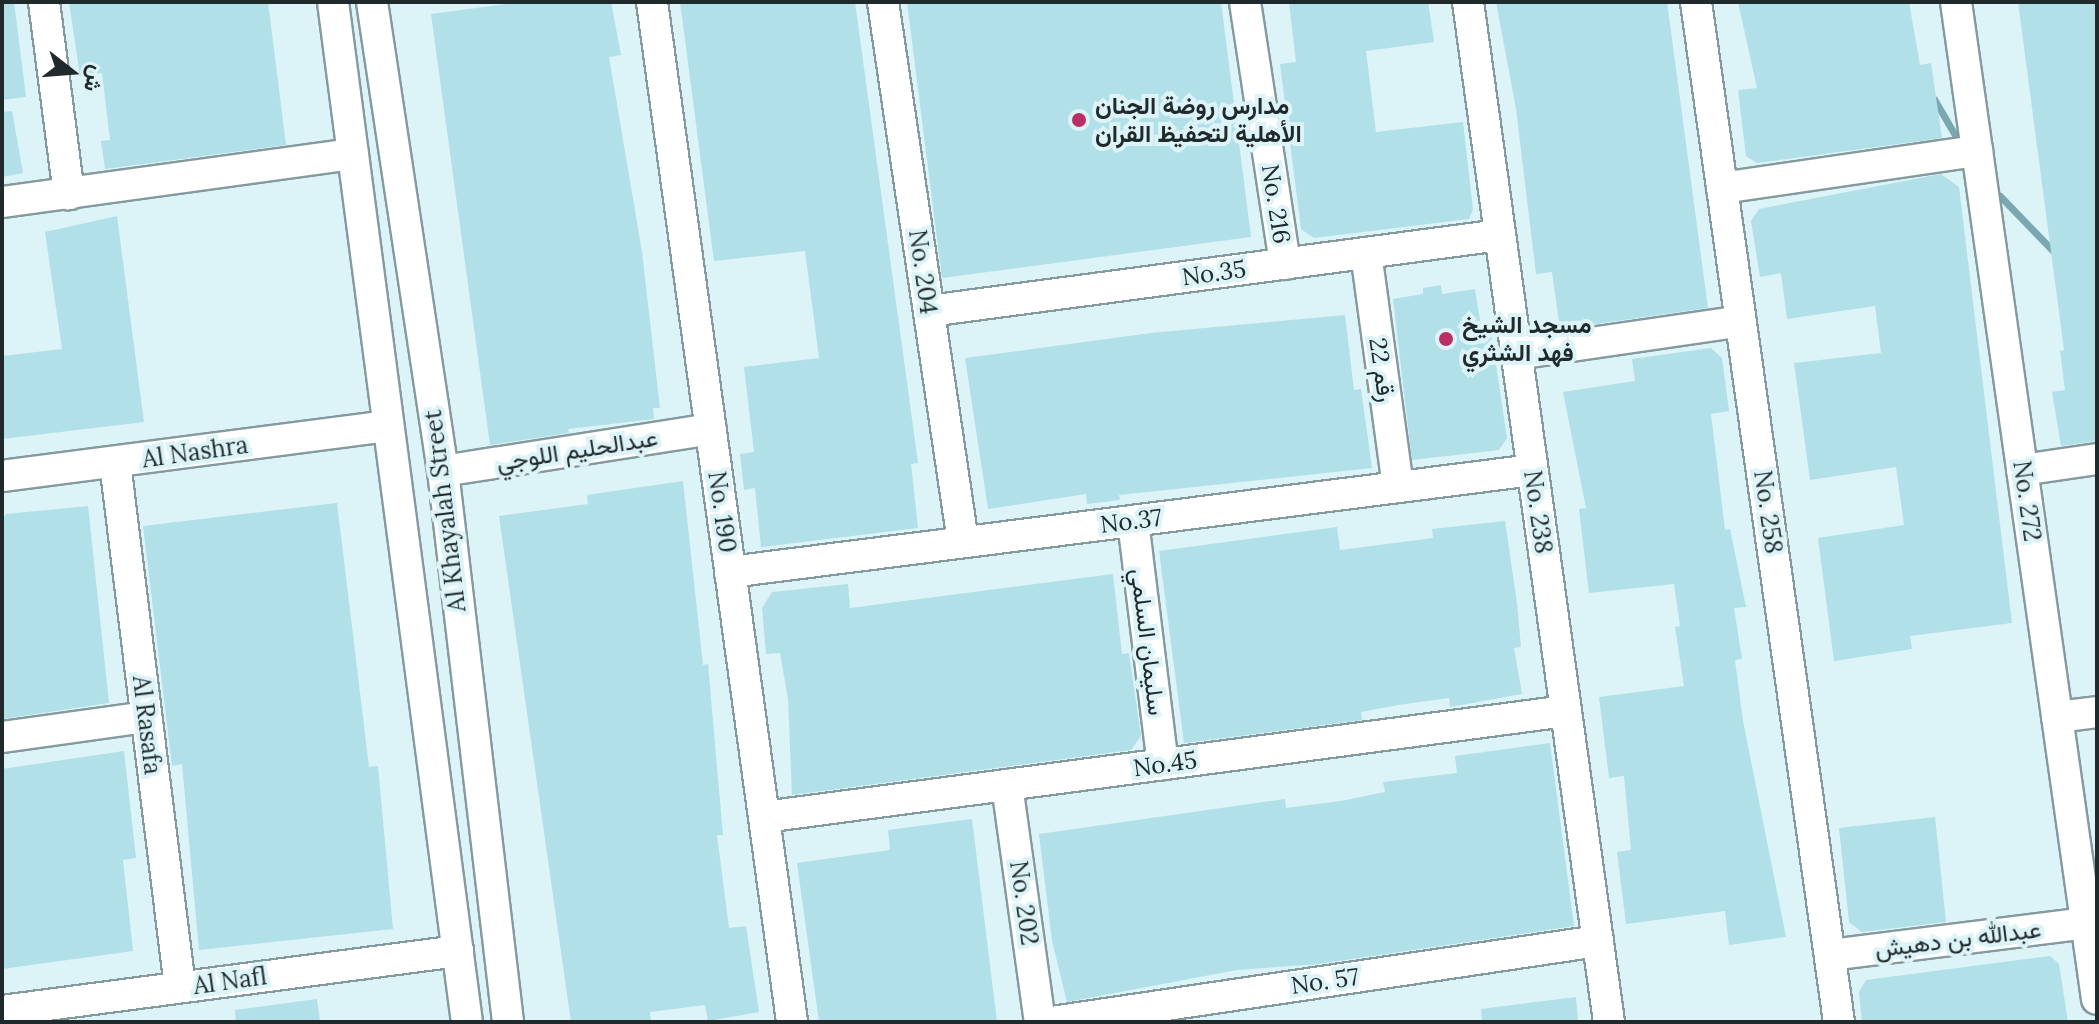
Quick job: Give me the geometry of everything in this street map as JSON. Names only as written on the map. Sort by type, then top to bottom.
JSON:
[{"type":"street","points":[[44,2],[69,194]]},
{"type":"street","name":"Al Khayalah Street","points":[[333,2],[467,1022]]},
{"type":"street","name":"Al Khayalah Street","points":[[372,2],[443,471],[464,673],[508,1022]]},
{"type":"street","name":"No. 190","points":[[652,2],[792,1022]]},
{"type":"street","name":"No. 204","points":[[883,2],[963,542]]},
{"type":"street","name":"No. 216","points":[[1245,2],[1285,264]]},
{"type":"street","name":"No. 238","points":[[1468,2],[1609,1022]]},
{"type":"street","name":"No. 258","points":[[1696,2],[1839,1022]]},
{"type":"street","name":"No. 272","points":[[1956,2],[2097,999]]},
{"type":"street","points":[[1722,188],[1977,151]]},
{"type":"street","points":[[2,202],[353,154]]},
{"type":"street","name":"No.35","points":[[929,311],[1500,235]]},
{"type":"street","name":"رقم 22","points":[[1366,253],[1398,487]]},
{"type":"street","points":[[1516,354],[1741,321]]},
{"type":"street","name":"Al Nashra","points":[[2,476],[387,426]]},
{"type":"street","name":"عبدالحليم اللوجي","points":[[443,471],[711,429]]},
{"type":"street","points":[[2022,470],[2097,459]]},
{"type":"street","name":"Al Rasafa","points":[[115,463],[180,987]]},
{"type":"street","name":"No.37","points":[[730,572],[1533,470]]},
{"type":"street","name":"سليمان السلمي","points":[[1133,521],[1163,764]]},
{"type":"street","points":[[405,553],[414,585],[427,599],[442,596],[452,563]]},
{"type":"street","points":[[422,676],[429,649],[441,647],[454,651],[464,673]]},
{"type":"street","name":"No.45","points":[[764,817],[1566,711]]},
{"type":"street","points":[[2057,717],[2097,712]]},
{"type":"street","points":[[2,737],[146,717]]},
{"type":"street","name":"No. 202","points":[[1007,785],[1040,1022]]},
{"type":"street","name":"عبدالله بن دهيش","points":[[1830,955],[2086,923]]},
{"type":"street","name":"No. 57","points":[[1052,1022],[1598,941]]},
{"type":"street","name":"Al Nafl","points":[[2,1011],[458,951]]},
{"type":"building","points":[[2,2],[14,2],[26,97],[2,100]]},
{"type":"building","points":[[69,2],[268,2],[286,145],[105,169],[101,141],[110,140],[102,73],[80,76]]},
{"type":"building","points":[[522,2],[611,2],[621,55],[609,57],[642,252],[660,408],[653,408],[654,419],[568,429],[569,433],[490,445],[431,14]]},
{"type":"building","points":[[680,2],[855,2],[918,463],[911,464],[918,528],[761,547],[755,488],[744,490],[740,454],[754,452],[744,367],[819,358],[805,251],[714,261]]},
{"type":"building","name":"مدارس روضة الجنان الأهلية لتحفيظ القران","points":[[907,2],[1221,2],[1251,237],[942,278]]},
{"type":"building","points":[[1289,2],[1428,2],[1434,42],[1366,51],[1376,132],[1463,122],[1473,209],[1469,219],[1314,238],[1301,229],[1280,64],[1296,62]]},
{"type":"building","points":[[1496,2],[1667,2],[1708,308],[1560,329],[1552,272],[1536,274],[1516,109]]},
{"type":"building","points":[[1738,2],[1909,2],[1920,65],[1931,63],[1942,138],[1757,163],[1746,156],[1738,90],[1757,88]]},
{"type":"building","points":[[2018,2],[2095,2],[2097,441],[2061,446],[2052,392],[2065,390],[2060,351],[2064,350]]},
{"type":"building","points":[[12,111],[23,173],[2,177],[2,112]]},
{"type":"building","points":[[1941,174],[1959,187],[2012,623],[1910,636],[1912,649],[1834,661],[1818,538],[1904,525],[1896,467],[1810,480],[1794,363],[1881,353],[1875,306],[1787,319],[1781,273],[1760,277],[1751,221],[1759,209]]},
{"type":"building","points":[[117,216],[144,422],[2,439],[2,356],[62,349],[45,232]]},
{"type":"building","points":[[1441,285],[1442,294],[1475,289],[1482,333],[1491,332],[1507,438],[1499,450],[1412,460],[1393,299],[1423,294],[1423,288]]},
{"type":"building","points":[[1345,315],[1354,390],[1361,389],[1372,468],[1119,495],[1120,500],[1087,504],[1086,494],[988,509],[965,358],[1151,333]]},
{"type":"building","points":[[1711,348],[1722,358],[1729,411],[1711,414],[1725,530],[1730,529],[1746,607],[1734,608],[1742,659],[1735,660],[1743,721],[1786,937],[1729,945],[1725,911],[1626,924],[1617,852],[1631,850],[1624,776],[1609,778],[1599,697],[1684,686],[1675,627],[1680,626],[1674,584],[1589,593],[1579,509],[1586,508],[1563,392],[1635,381],[1632,359]]},
{"type":"building","points":[[683,481],[703,665],[708,664],[723,835],[717,835],[729,928],[746,926],[759,1012],[708,1021],[705,1005],[650,1012],[651,1022],[571,1022],[499,516],[588,504],[587,495]]},
{"type":"building","points":[[337,503],[369,767],[378,766],[393,929],[199,950],[182,764],[172,766],[143,526]]},
{"type":"building","points":[[88,506],[109,703],[2,719],[2,519],[6,514]]},
{"type":"building","points":[[1505,521],[1517,603],[1521,647],[1514,648],[1522,694],[1450,707],[1449,698],[1398,705],[1361,712],[1362,720],[1184,743],[1159,551],[1337,527],[1340,550],[1433,538],[1432,529]]},
{"type":"building","points":[[1113,574],[1122,654],[1129,653],[1141,736],[1131,750],[792,795],[788,699],[780,653],[766,654],[762,608],[772,592],[848,584],[850,608]]},
{"type":"building","points":[[1550,743],[1574,926],[1318,964],[1237,970],[1067,1002],[1052,941],[1039,834],[1285,799],[1286,808],[1341,801],[1385,792],[1383,782],[1457,773],[1455,756]]},
{"type":"building","points":[[124,751],[136,858],[123,860],[133,951],[2,969],[2,769]]},
{"type":"building","points":[[1935,817],[1946,922],[1862,932],[1849,922],[1839,828]]},
{"type":"building","points":[[972,819],[997,1022],[819,1022],[797,863],[890,850],[888,830]]},
{"type":"building","points":[[2050,956],[2059,964],[2068,1022],[1862,1022],[1859,992],[1866,980]]},
{"type":"building","points":[[1576,997],[1578,1022],[1482,1022],[1481,1009]]},
{"type":"building","points":[[317,999],[320,1022],[236,1022],[235,1010]]},
{"type":"waterway","points":[[1934,99],[1955,135]]},
{"type":"waterway","points":[[2000,196],[2056,254]]},
{"type":"place","name":"مدارس روضة الجنان الأهلية لتحفيظ القران","points":[[1079,120]]},
{"type":"place","name":"مسجد الشيخ فهد الشثري","points":[[1446,339]]}]
